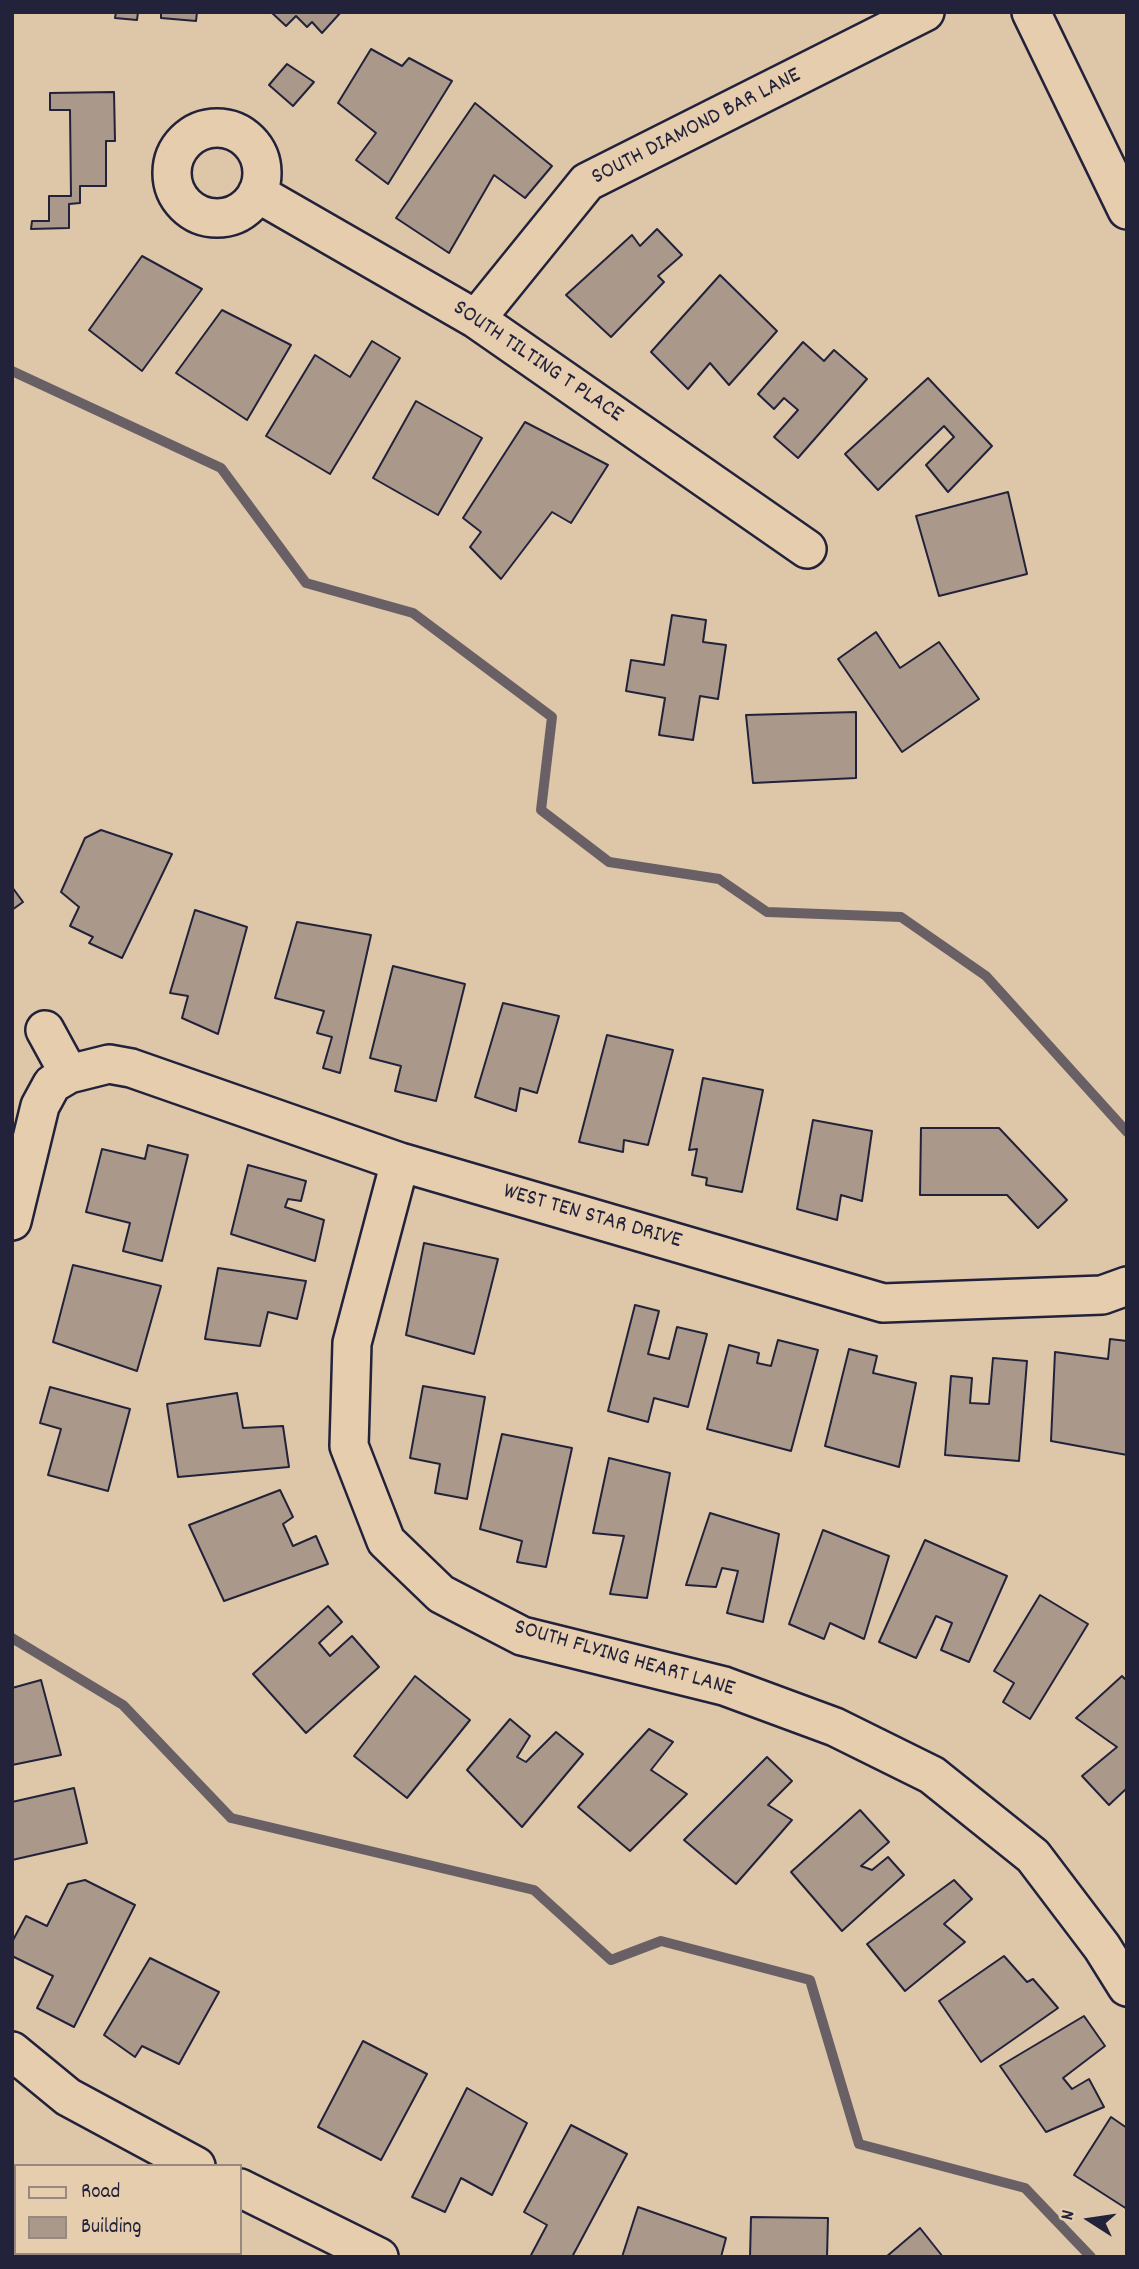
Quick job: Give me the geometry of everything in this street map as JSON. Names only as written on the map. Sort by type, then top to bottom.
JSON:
[{"type":"street","name":"SOUTH DIAMOND BAR LANE","points":[[476,319],[587,182],[925,12]]},
{"type":"street","points":[[1031,12],[1127,210]]},
{"type":"street","name":"SOUTH TILTING T PLACE","points":[[257,193],[476,319],[807,549]]},
{"type":"street","points":[[45,1030],[69,1074]]},
{"type":"street","name":"WEST TEN STAR DRIVE","points":[[12,1220],[40,1106],[52,1084],[69,1074],[109,1064],[131,1068],[400,1162],[883,1303],[1102,1295],[1127,1286]]},
{"type":"street","name":"SOUTH FLYING HEART LANE","points":[[400,1162],[352,1343],[349,1446],[386,1541],[440,1594],[522,1636],[724,1686],[835,1727],[932,1775],[1033,1856],[1102,1947],[1127,1987]]},
{"type":"street","points":[[12,2051],[68,2097],[192,2164]]},
{"type":"street","points":[[242,2189],[379,2257]]},
{"type":"building","points":[[116,12],[138,12],[137,20],[115,18]]},
{"type":"building","points":[[161,12],[197,12],[196,21],[161,18]]},
{"type":"building","points":[[271,12],[341,12],[322,33],[312,22],[307,27],[296,16],[286,26]]},
{"type":"building","points":[[371,49],[402,66],[409,58],[452,81],[388,184],[356,160],[376,133],[338,103]]},
{"type":"building","points":[[287,64],[314,82],[293,106],[269,85]]},
{"type":"building","points":[[114,92],[115,141],[106,141],[106,186],[80,186],[80,203],[69,204],[69,228],[31,229],[32,221],[49,221],[49,196],[71,196],[70,110],[50,110],[50,93]]},
{"type":"building","points":[[475,103],[552,166],[525,198],[494,175],[449,253],[396,218]]},
{"type":"building","points":[[657,229],[682,255],[658,276],[664,282],[611,337],[566,295],[632,235],[640,246]]},
{"type":"building","points":[[142,256],[202,289],[142,371],[89,330]]},
{"type":"building","points":[[720,275],[777,331],[729,385],[710,363],[688,389],[651,352]]},
{"type":"building","points":[[222,310],[291,345],[247,420],[176,373]]},
{"type":"building","points":[[372,341],[400,358],[330,474],[266,436],[315,355],[350,377]]},
{"type":"building","points":[[803,342],[824,361],[834,350],[867,379],[798,458],[774,437],[798,410],[784,398],[774,409],[758,394]]},
{"type":"building","points":[[928,378],[992,446],[948,492],[926,465],[954,437],[944,426],[878,490],[845,454]]},
{"type":"building","points":[[416,401],[482,438],[438,515],[373,478]]},
{"type":"building","points":[[525,422],[608,465],[571,523],[552,512],[501,579],[470,547],[481,532],[463,518]]},
{"type":"building","points":[[1008,492],[1027,574],[939,596],[916,516]]},
{"type":"building","points":[[672,615],[706,620],[703,642],[726,645],[718,699],[700,696],[693,740],[659,735],[665,698],[626,691],[631,660],[664,665]]},
{"type":"building","points":[[876,632],[900,668],[939,642],[979,699],[902,752],[838,659]]},
{"type":"building","points":[[856,712],[856,778],[753,783],[746,715]]},
{"type":"building","points":[[101,830],[172,854],[122,958],[89,943],[93,937],[70,926],[79,907],[61,892],[85,838]]},
{"type":"building","points":[[12,887],[23,902],[12,910]]},
{"type":"building","points":[[195,910],[247,927],[218,1034],[182,1018],[188,996],[170,993]]},
{"type":"building","points":[[297,922],[371,935],[340,1073],[323,1068],[332,1037],[317,1033],[324,1011],[275,998]]},
{"type":"building","points":[[393,966],[465,984],[436,1101],[395,1091],[401,1066],[370,1058]]},
{"type":"building","points":[[503,1003],[559,1016],[537,1093],[520,1088],[516,1111],[475,1097]]},
{"type":"building","points":[[607,1035],[673,1050],[648,1145],[624,1140],[623,1152],[579,1142]]},
{"type":"building","points":[[703,1078],[763,1090],[742,1192],[706,1185],[707,1178],[692,1175],[697,1149],[689,1150]]},
{"type":"building","points":[[813,1120],[872,1131],[862,1201],[841,1195],[837,1220],[797,1209]]},
{"type":"building","points":[[921,1128],[999,1128],[1067,1200],[1038,1228],[1007,1195],[920,1195]]},
{"type":"building","points":[[148,1145],[188,1155],[162,1261],[123,1251],[130,1223],[86,1212],[102,1149],[145,1159]]},
{"type":"building","points":[[248,1165],[306,1181],[301,1201],[288,1199],[285,1207],[324,1220],[315,1261],[231,1234]]},
{"type":"building","points":[[424,1243],[498,1259],[474,1354],[406,1335]]},
{"type":"building","points":[[73,1265],[161,1286],[137,1371],[53,1342]]},
{"type":"building","points":[[218,1268],[306,1281],[297,1319],[268,1312],[260,1346],[205,1339]]},
{"type":"building","points":[[635,1305],[659,1311],[648,1354],[669,1359],[677,1327],[707,1334],[688,1407],[654,1398],[648,1422],[608,1411]]},
{"type":"building","points":[[1110,1339],[1127,1341],[1127,1455],[1051,1441],[1055,1352],[1108,1359]]},
{"type":"building","points":[[778,1340],[818,1350],[791,1451],[707,1429],[729,1345],[759,1353],[757,1363],[771,1366]]},
{"type":"building","points":[[849,1349],[877,1356],[873,1373],[916,1383],[899,1467],[825,1446]]},
{"type":"building","points":[[993,1358],[1027,1361],[1019,1461],[945,1455],[951,1376],[972,1378],[970,1403],[989,1404]]},
{"type":"building","points":[[423,1386],[485,1397],[467,1499],[435,1493],[440,1464],[410,1458]]},
{"type":"building","points":[[50,1387],[130,1409],[108,1491],[48,1475],[61,1429],[40,1423]]},
{"type":"building","points":[[237,1393],[243,1428],[283,1426],[289,1467],[178,1477],[167,1404]]},
{"type":"building","points":[[502,1434],[572,1448],[546,1567],[517,1562],[522,1541],[480,1529]]},
{"type":"building","points":[[609,1458],[670,1473],[647,1598],[610,1594],[624,1536],[593,1533]]},
{"type":"building","points":[[280,1490],[293,1517],[283,1524],[293,1546],[316,1536],[328,1564],[224,1601],[189,1525]]},
{"type":"building","points":[[710,1513],[779,1534],[763,1622],[727,1613],[738,1571],[722,1568],[716,1587],[686,1585]]},
{"type":"building","points":[[823,1530],[889,1556],[864,1639],[830,1623],[824,1639],[789,1624]]},
{"type":"building","points":[[925,1540],[1007,1576],[969,1662],[941,1650],[952,1623],[936,1616],[916,1658],[879,1642]]},
{"type":"building","points":[[1040,1595],[1088,1624],[1030,1719],[1003,1702],[1014,1683],[994,1671]]},
{"type":"building","points":[[328,1606],[342,1622],[319,1643],[330,1656],[352,1636],[379,1667],[306,1733],[253,1674]]},
{"type":"building","points":[[415,1676],[470,1720],[407,1798],[354,1756]]},
{"type":"building","points":[[1122,1676],[1127,1681],[1127,1788],[1109,1805],[1082,1776],[1117,1747],[1076,1718]]},
{"type":"building","points":[[41,1680],[61,1755],[12,1765],[12,1688]]},
{"type":"building","points":[[510,1719],[530,1736],[517,1757],[526,1762],[556,1732],[583,1754],[522,1827],[467,1770]]},
{"type":"building","points":[[649,1729],[673,1742],[651,1770],[687,1794],[630,1851],[578,1807]]},
{"type":"building","points":[[767,1757],[792,1781],[768,1805],[792,1820],[736,1884],[684,1840]]},
{"type":"building","points":[[74,1788],[87,1843],[12,1860],[12,1802]]},
{"type":"building","points":[[860,1810],[889,1842],[861,1866],[872,1870],[888,1857],[904,1875],[842,1931],[791,1872]]},
{"type":"building","points":[[85,1880],[135,1905],[74,2027],[37,2008],[53,1976],[12,1956],[12,1942],[26,1916],[47,1926],[68,1884]]},
{"type":"building","points":[[954,1880],[972,1899],[944,1924],[965,1942],[905,1991],[867,1944]]},
{"type":"building","points":[[1004,1956],[1027,1982],[1033,1979],[1058,2008],[981,2062],[939,2001]]},
{"type":"building","points":[[150,1958],[219,1992],[179,2064],[142,2046],[135,2057],[104,2035]]},
{"type":"building","points":[[1084,2016],[1105,2046],[1063,2078],[1072,2089],[1089,2079],[1104,2107],[1046,2132],[1000,2066]]},
{"type":"building","points":[[363,2041],[427,2074],[381,2160],[318,2127]]},
{"type":"building","points":[[467,2088],[527,2123],[492,2195],[461,2178],[445,2212],[412,2197]]},
{"type":"building","points":[[1111,2117],[1127,2128],[1127,2209],[1074,2175]]},
{"type":"building","points":[[571,2125],[627,2154],[572,2257],[530,2257],[547,2225],[524,2212]]},
{"type":"building","points":[[638,2207],[726,2238],[721,2257],[622,2257]]},
{"type":"building","points":[[751,2217],[828,2218],[827,2257],[750,2257]]},
{"type":"building","points":[[920,2228],[943,2257],[886,2257]]},
{"type":"building","points":[[19,2255],[105,2255],[104,2257],[18,2257]]},
{"type":"building","points":[[138,2255],[221,2255],[220,2257],[137,2257]]},
{"type":"waterway","points":[[12,371],[221,468],[306,583],[413,613],[552,717],[541,810],[609,862],[719,879],[767,912],[901,917],[986,976],[1127,1132]]},
{"type":"waterway","points":[[12,1638],[123,1705],[231,1818],[534,1890],[611,1960],[661,1941],[810,1980],[859,2144],[1025,2188],[1091,2257]]}]
